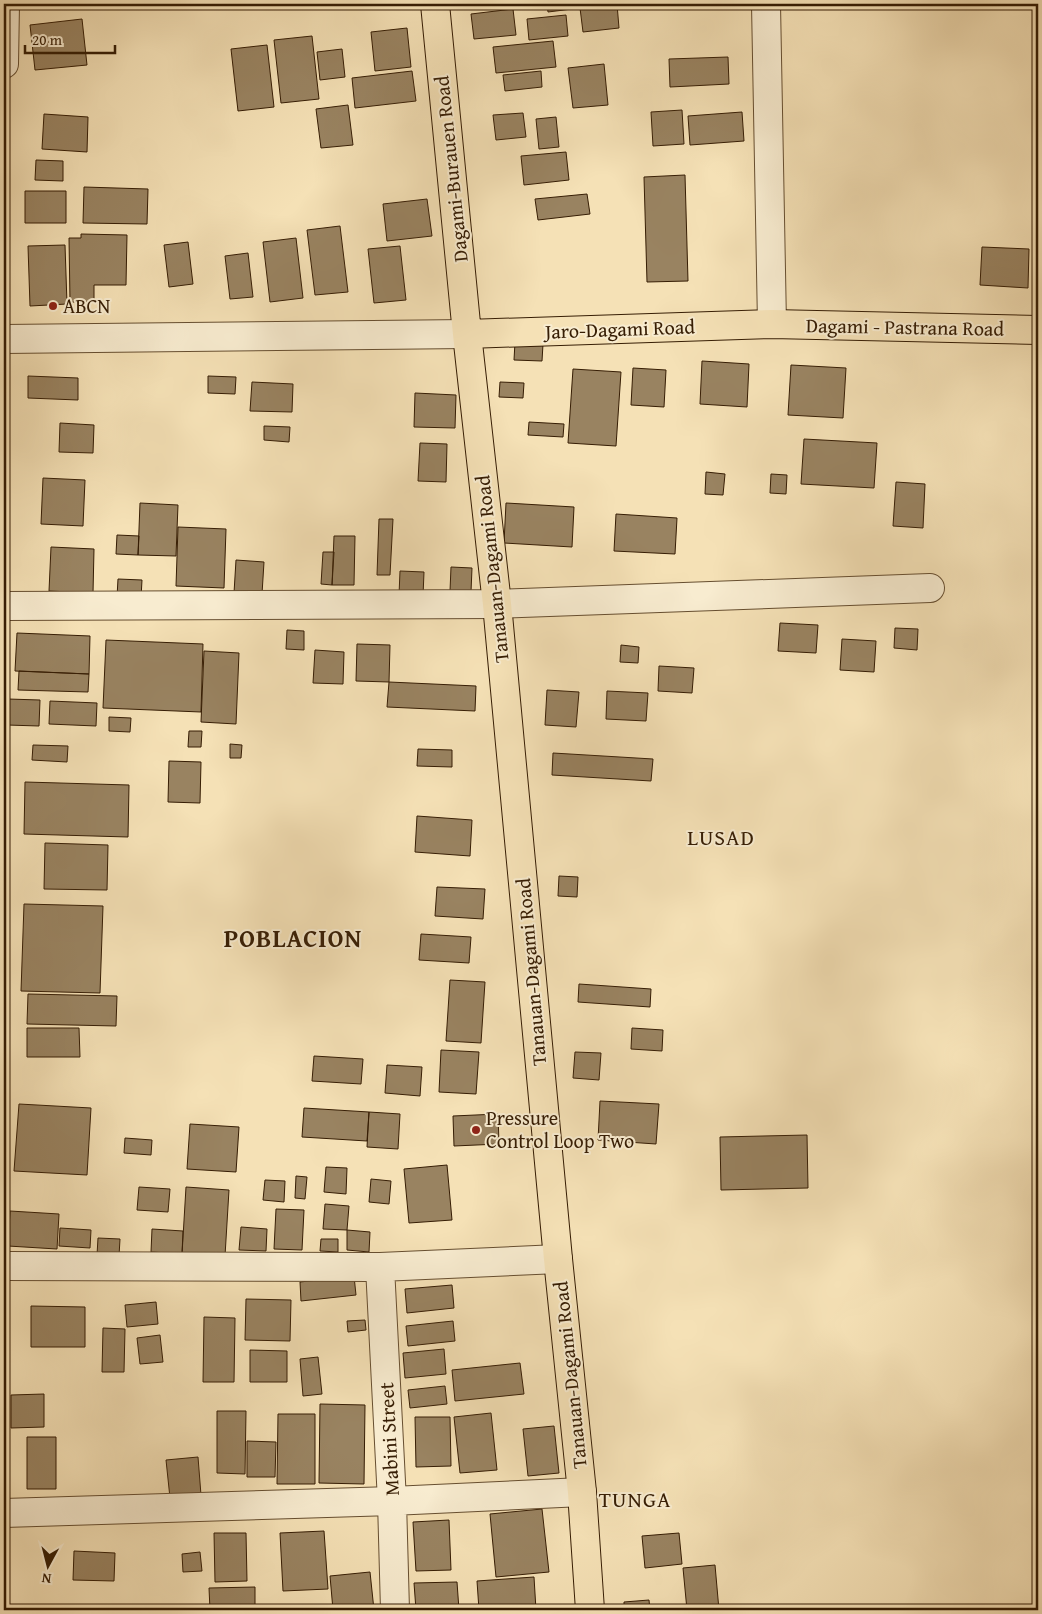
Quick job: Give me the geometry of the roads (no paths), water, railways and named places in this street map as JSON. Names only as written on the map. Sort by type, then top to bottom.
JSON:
[{"type":"main road","name":"Dagami-Burauen Road","points":[[435,4],[467,334]]},
{"type":"main road","name":"Jaro-Dagami Road","points":[[467,334],[772,324]]},
{"type":"main road","name":"Dagami - Pastrana Road","points":[[772,324],[1038,330]]},
{"type":"main road","name":"Tanauan-Dagami Road","points":[[467,334],[496,604],[582,1492],[590,1610]]},
{"type":"street","points":[[4,64],[5,4]]},
{"type":"street","points":[[766,4],[772,324]]},
{"type":"street","points":[[4,339],[467,334]]},
{"type":"street","points":[[4,606],[496,604],[930,588]]},
{"type":"street","points":[[4,1266],[380,1267],[558,1259]]},
{"type":"street","name":"Mabini Street","points":[[380,1267],[392,1501],[395,1610]]},
{"type":"street","points":[[4,1513],[392,1501],[582,1492]]},
{"type":"place","name":"ABCN","points":[[53,306]]},
{"type":"place","name":"Pressure Control Loop Two","points":[[476,1130]]},
{"type":"district","name":"LUSAD","points":[[721,837]]},
{"type":"district","name":"POBLACION","points":[[293,938]]},
{"type":"district","name":"TUNGA","points":[[635,1499]]}]
